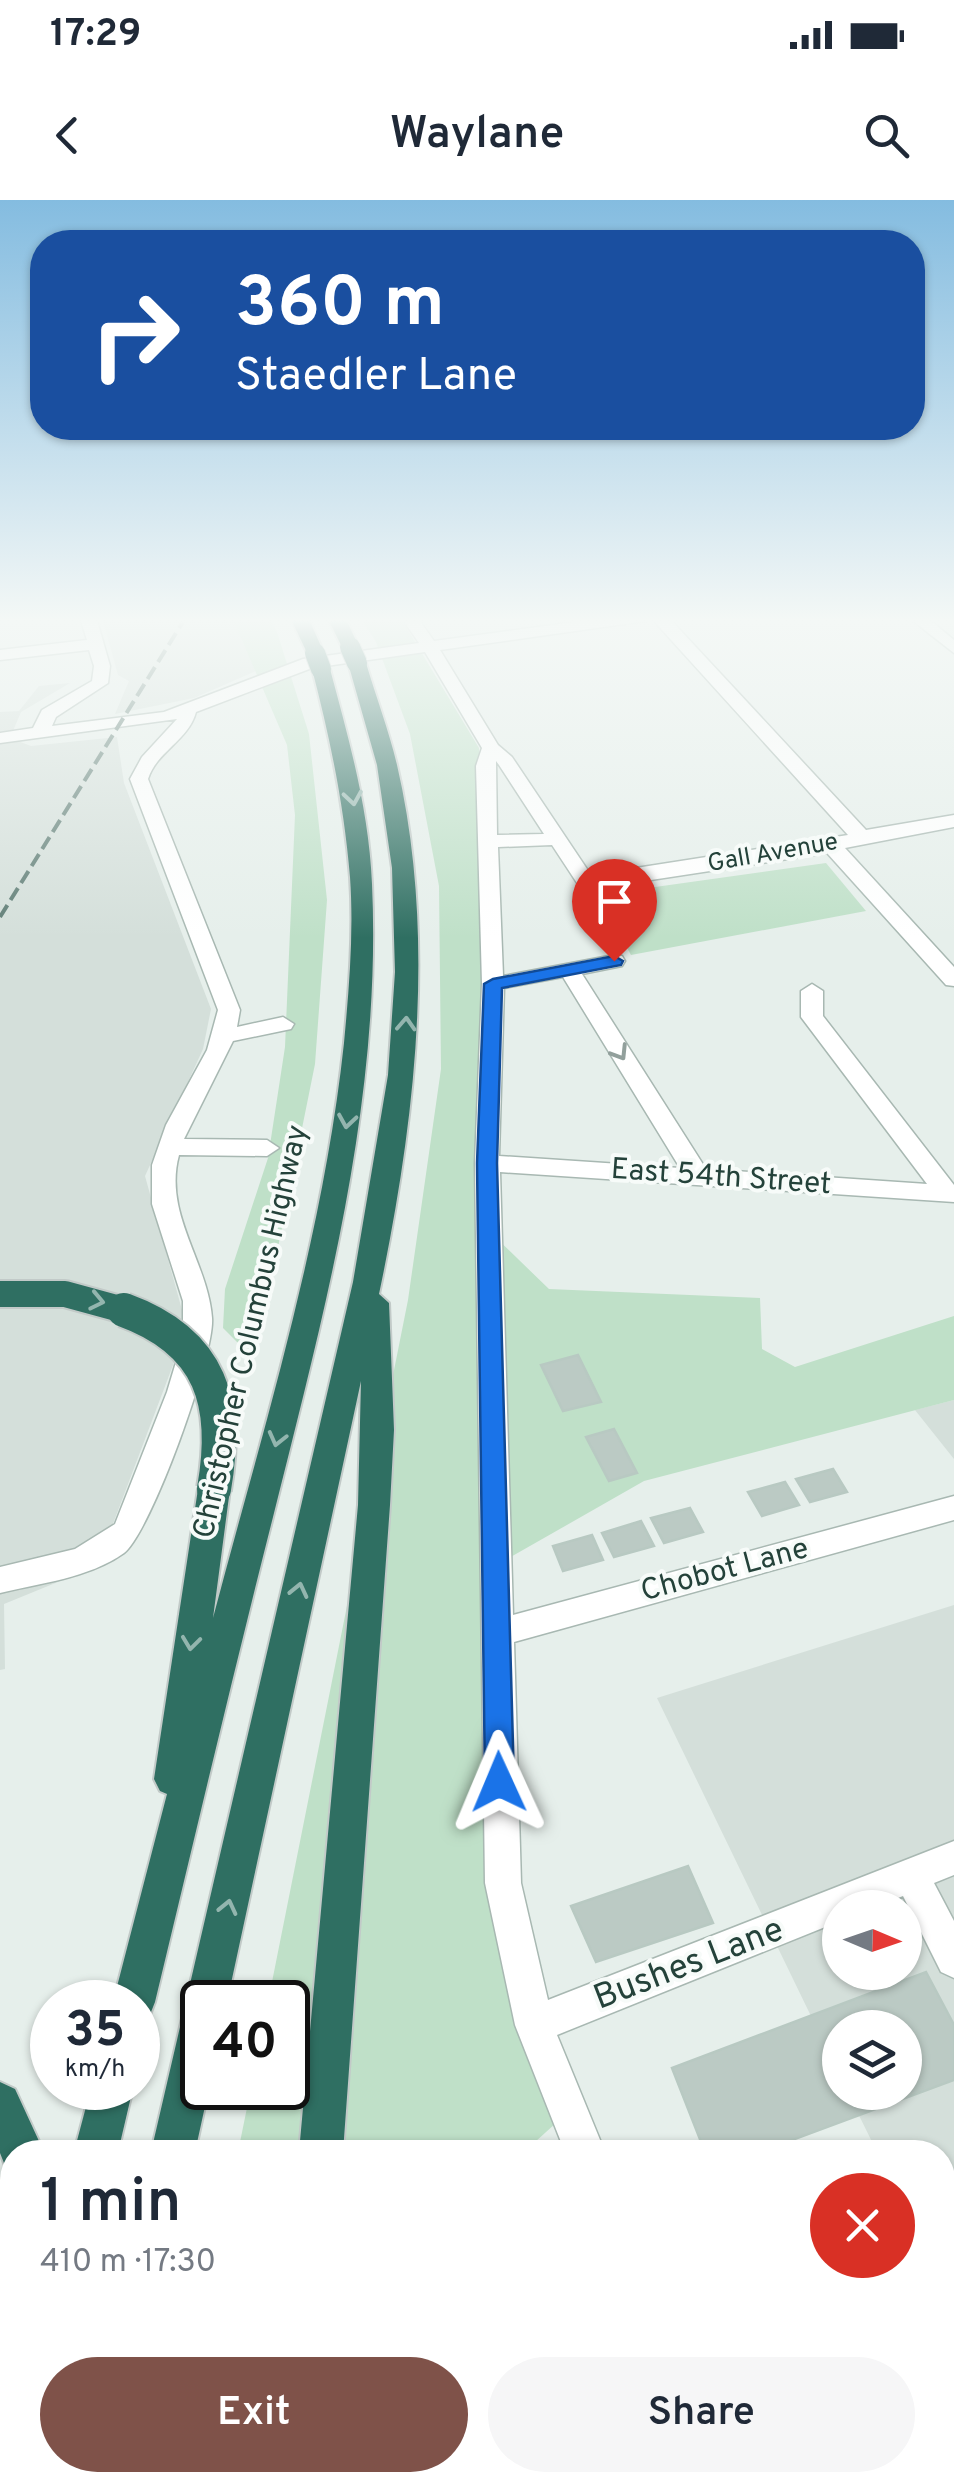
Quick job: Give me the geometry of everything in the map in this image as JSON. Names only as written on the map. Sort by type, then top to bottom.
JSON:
[{"type":"highway","name":"Christopher Columbus Highway","points":[[140,1980],[313,1294],[350,1096],[361,971],[359,852],[347,766],[335,724]]},
{"type":"highway","points":[[211,1980],[372,1259],[400,1090],[408,927],[401,835],[392,781],[375,724]]},
{"type":"highway","points":[[339,2140],[378,1430],[372,1259]]},
{"type":"highway","points":[[0,1294],[64,1294],[110,1303],[150,1321],[176,1340],[203,1371],[218,1402],[223,1441],[156,1916]]},
{"type":"highway","points":[[322,2140],[361,1687]]},
{"type":"highway","points":[[0,2104],[16,2140]]},
{"type":"highway","points":[[99,2140],[106,2110]]},
{"type":"highway","points":[[176,2140],[182,2110]]},
{"type":"street","points":[[40,734],[44,724]]},
{"type":"street","points":[[0,738],[119,724]]},
{"type":"street","points":[[0,1580],[98,1554],[115,1545],[127,1531],[200,1334],[196,1294],[170,1222],[162,1181],[169,1147],[224,1036],[229,1010],[139,780],[147,761],[184,724]]},
{"type":"street","points":[[478,724],[558,839]]},
{"type":"street","points":[[758,724],[861,837]]},
{"type":"street","points":[[491,748],[485,766],[493,984],[487,1163],[503,1883],[534,2025],[580,2140]]},
{"type":"street","name":"Gall Avenue","points":[[558,839],[584,879],[592,883],[832,846],[954,821]]},
{"type":"street","points":[[489,841],[558,839]]},
{"type":"street","points":[[832,846],[954,980]]},
{"type":"street","points":[[493,984],[614,961]]},
{"type":"street","points":[[569,970],[698,1177]]},
{"type":"street","points":[[812,991],[808,1004],[812,1018],[951,1193]]},
{"type":"street","points":[[224,1036],[283,1024]]},
{"type":"street","points":[[169,1147],[267,1148]]},
{"type":"street","name":"East 54th Street","points":[[487,1163],[951,1193]]},
{"type":"street","name":"Chobot Lane","points":[[497,1633],[954,1508]]},
{"type":"street","name":"Bushes Lane","points":[[534,2025],[954,1858]]},
{"type":"street","points":[[912,1877],[954,1959]]},
{"type":"shaded area","points":[[0,724],[16,724],[10,738],[31,746],[117,737],[124,783],[211,1009],[203,1049],[145,1176],[187,1328],[97,1566],[4,1604],[5,1669],[0,1670]]},
{"type":"shaded area","points":[[954,1400],[954,1459],[915,1410]]},
{"type":"shaded area","points":[[954,1605],[954,2140],[871,2140],[856,2110],[922,2110],[922,2010],[822,2010],[822,2039],[657,1698]]},
{"type":"green space","points":[[278,724],[306,724],[327,900],[315,1064],[272,1277],[250,1354],[242,1353],[243,1348],[223,1328],[225,1289],[268,1158],[285,1047],[295,815],[287,745]]},
{"type":"green space","points":[[406,724],[465,724],[479,748],[489,1231],[549,1289],[760,1298],[762,1349],[795,1367],[954,1316],[954,1400],[644,1481],[495,1566],[500,1792],[567,2113],[537,2140],[240,2140],[247,2110],[310,2110],[310,1980],[272,1980],[408,1300],[441,1069],[439,886]]},
{"type":"green space","points":[[826,863],[866,911],[631,955],[598,895]]},
{"type":"building","points":[[578,1355],[601,1402],[563,1411],[541,1365]]},
{"type":"building","points":[[614,1429],[637,1473],[609,1481],[586,1437]]},
{"type":"building","points":[[833,1469],[847,1492],[810,1502],[796,1479]]},
{"type":"building","points":[[785,1482],[799,1505],[762,1516],[748,1492]]},
{"type":"building","points":[[690,1508],[703,1532],[664,1543],[651,1518]]},
{"type":"building","points":[[641,1521],[654,1546],[614,1557],[602,1533]]},
{"type":"building","points":[[592,1535],[603,1560],[563,1571],[553,1546]]},
{"type":"building","points":[[688,1866],[713,1923],[596,1962],[571,1906]]},
{"type":"building","points":[[926,1972],[954,2025],[954,2080],[922,2092],[922,2010],[825,2010],[878,1990],[922,1990],[922,1974]]},
{"type":"building","points":[[822,2011],[822,2110],[873,2110],[792,2140],[700,2140],[672,2068]]},
{"type":"railway","points":[[0,917],[120,724]]},
{"type":"route","points":[[499,1782],[487,1163],[493,984],[614,961]]}]
